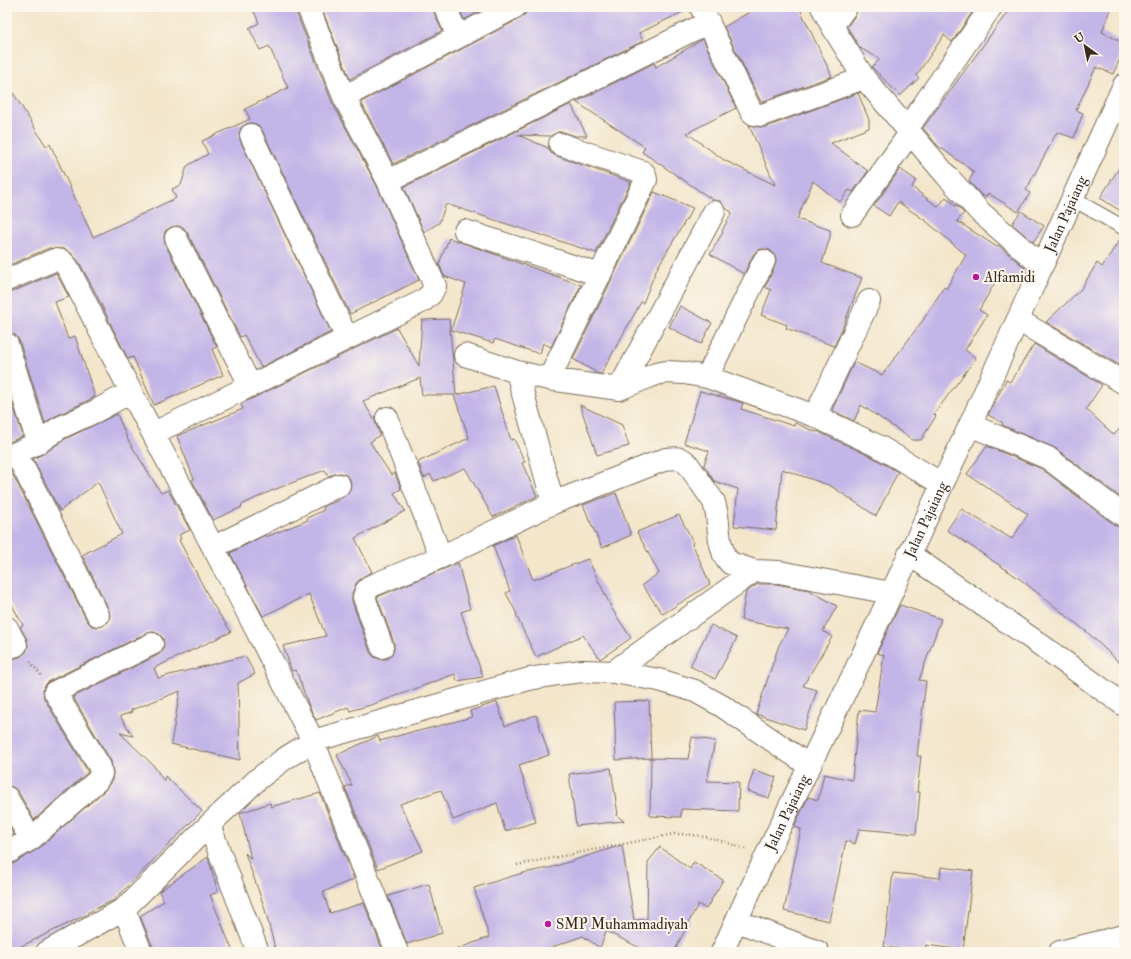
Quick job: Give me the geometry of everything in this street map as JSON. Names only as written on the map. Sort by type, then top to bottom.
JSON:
[{"type":"street","points":[[154,434],[250,385],[423,302],[431,294],[435,286],[388,181],[344,97],[308,7]]},
{"type":"street","points":[[445,7],[458,36]]},
{"type":"street","points":[[344,97],[515,7]]},
{"type":"street","points":[[822,7],[864,78],[908,131],[980,212],[1041,265]]},
{"type":"street","points":[[832,26],[846,7]]},
{"type":"street","points":[[852,215],[991,7]]},
{"type":"street","points":[[388,181],[705,14],[751,111],[754,114],[762,115],[864,78]]},
{"type":"street","name":"Jalan Pajaiang","points":[[722,952],[970,425],[1018,320],[1041,265],[1073,199],[1124,85]]},
{"type":"street","points":[[251,135],[347,338]]},
{"type":"street","points":[[549,379],[646,180],[645,174],[560,144]]},
{"type":"street","points":[[619,389],[714,212]]},
{"type":"street","points":[[465,231],[600,275]]},
{"type":"street","points":[[176,238],[250,385]]},
{"type":"street","points":[[7,280],[54,260],[62,261],[65,264],[131,392],[214,547],[313,742],[397,952]]},
{"type":"street","points":[[707,377],[764,261]]},
{"type":"street","points":[[816,416],[869,301]]},
{"type":"street","points":[[1018,320],[1124,382]]},
{"type":"street","points":[[7,344],[38,443]]},
{"type":"street","points":[[464,355],[517,372],[549,379],[619,389],[656,374],[666,372],[684,372],[707,377],[816,416],[880,447],[942,484]]},
{"type":"street","points":[[517,372],[554,503]]},
{"type":"street","points":[[98,614],[11,455],[38,443],[59,428],[94,412],[131,392]]},
{"type":"street","points":[[387,418],[441,557]]},
{"type":"street","points":[[970,425],[1048,458],[1124,516]]},
{"type":"street","points":[[382,647],[364,597],[366,591],[371,586],[441,557],[554,503],[666,459],[682,459],[714,502],[720,541],[724,555],[730,563],[754,571],[779,572],[891,593]]},
{"type":"street","points":[[214,547],[339,485]]},
{"type":"street","points":[[909,554],[1038,643],[1124,705]]},
{"type":"street","points":[[613,672],[754,571]]},
{"type":"street","points":[[7,853],[31,839],[97,781],[101,774],[100,767],[55,692],[152,644]]},
{"type":"street","points":[[47,952],[124,909],[258,779],[284,759],[313,742],[529,679],[583,671],[613,672],[659,680],[695,691],[722,706],[810,766]]},
{"type":"street","points":[[7,798],[31,839]]},
{"type":"street","points":[[209,825],[258,952]]},
{"type":"street","points":[[124,909],[141,952]]},
{"type":"street","points":[[736,921],[818,952]]},
{"type":"street","points":[[1060,952],[1124,936]]},
{"type":"lane","points":[[1073,199],[1124,228]]},
{"type":"path","points":[[10,640],[55,692]]},
{"type":"path","points":[[516,865],[674,834],[689,834],[711,837],[766,856]]},
{"type":"building","points":[[252,7],[296,7],[296,12],[332,102],[377,186],[419,280],[350,314],[262,130],[258,125],[252,123],[246,124],[241,128],[239,134],[240,140],[331,332],[261,367],[244,335],[240,337],[187,232],[183,227],[171,227],[165,231],[165,244],[217,347],[212,349],[223,375],[154,405],[133,357],[128,359],[93,288],[79,262],[71,253],[64,249],[49,248],[7,266],[7,83],[46,146],[50,144],[93,237],[176,198],[172,189],[181,185],[187,166],[208,154],[202,141],[250,119],[245,109],[288,88],[269,46],[260,50],[249,28],[259,23]]},
{"type":"building","points":[[321,7],[433,7],[442,31],[350,79]]},
{"type":"building","points":[[459,7],[488,7],[464,20]]},
{"type":"building","points":[[527,7],[689,7],[689,9],[639,33],[643,41],[393,164],[361,102],[521,18],[526,13]]},
{"type":"building","points":[[758,7],[799,7],[832,76],[761,102],[724,27]]},
{"type":"building","points":[[858,7],[976,7],[952,42],[944,35],[916,76],[919,78],[900,96],[872,67],[880,59],[860,48],[847,27],[856,14]]},
{"type":"building","points":[[1011,7],[1111,7],[1102,32],[1124,43],[1124,50],[1113,74],[1096,67],[1076,110],[1083,113],[1074,138],[1057,132],[1026,190],[1030,193],[1018,212],[988,193],[986,197],[981,195],[969,181],[974,172],[937,145],[923,128]]},
{"type":"building","points":[[703,39],[736,108],[687,133],[724,160],[775,185],[749,125],[766,127],[858,93],[869,120],[869,128],[831,143],[868,171],[853,192],[849,190],[840,202],[813,181],[797,219],[830,230],[830,237],[822,263],[862,278],[834,346],[786,328],[787,325],[761,315],[771,290],[765,287],[775,266],[776,260],[774,254],[770,250],[757,250],[744,274],[710,254],[723,232],[722,231],[732,212],[725,208],[720,201],[713,200],[642,152],[645,147],[576,102],[654,63],[656,67]]},
{"type":"building","points":[[571,104],[587,136],[575,136],[564,132],[558,132],[551,136],[518,135],[548,148],[551,153],[556,156],[631,182],[596,253],[446,204],[439,223],[424,232],[404,187]]},
{"type":"building","points":[[1124,160],[1124,213],[1100,198]]},
{"type":"building","points":[[900,169],[916,180],[912,187],[938,207],[946,197],[964,213],[957,221],[997,247],[998,245],[1025,268],[1014,284],[1000,274],[979,310],[987,315],[965,350],[976,358],[934,414],[936,416],[921,440],[913,440],[861,405],[854,421],[832,410],[854,362],[882,375],[923,320],[944,287],[946,289],[966,255],[926,221],[898,202],[889,216],[874,206]]},
{"type":"building","points":[[654,192],[693,208],[656,270],[643,303],[641,302],[601,374],[599,374],[573,359]]},
{"type":"building","points":[[1021,211],[1044,226],[1033,242],[1012,224]]},
{"type":"building","points":[[1122,236],[1124,236],[1124,368],[1046,322],[1081,289],[1097,263],[1102,267]]},
{"type":"building","points":[[449,238],[581,285],[551,347],[543,343],[540,354],[495,339],[493,343],[451,330],[466,284],[444,276],[439,264]]},
{"type":"building","points":[[56,273],[69,297],[55,302],[68,339],[75,336],[95,397],[45,423],[19,340],[15,335],[7,332],[7,292],[12,292]]},
{"type":"building","points":[[680,306],[712,323],[701,344],[669,327]]},
{"type":"building","points":[[449,319],[456,395],[494,386],[511,440],[514,439],[525,462],[522,463],[537,496],[493,517],[465,468],[434,481],[430,474],[424,478],[418,462],[469,438],[454,395],[422,395],[420,378],[363,401],[375,421],[380,435],[370,442],[391,475],[395,473],[401,489],[394,493],[405,511],[355,538],[372,572],[362,577],[357,582],[352,593],[352,601],[370,652],[374,657],[379,659],[387,659],[392,655],[394,643],[377,597],[458,563],[470,609],[461,612],[483,677],[457,681],[455,674],[374,704],[350,711],[348,707],[316,720],[309,706],[296,670],[292,671],[283,646],[326,636],[309,594],[263,616],[230,553],[265,535],[266,537],[308,520],[307,518],[324,510],[323,507],[339,500],[349,492],[351,485],[350,479],[346,475],[340,473],[328,476],[325,470],[271,491],[241,505],[242,507],[213,520],[192,480],[194,479],[177,436],[243,409],[241,404],[397,328],[419,366],[422,320]]},
{"type":"building","points":[[1034,344],[1102,385],[1086,409],[1114,435],[1124,424],[1124,500],[1055,448],[1002,425],[1003,423],[988,415],[1006,380],[1010,382]]},
{"type":"building","points":[[7,386],[23,436],[7,443]]},
{"type":"building","points":[[700,391],[743,403],[741,409],[794,426],[795,423],[816,432],[817,431],[874,458],[898,472],[876,516],[831,486],[782,469],[776,530],[734,526],[738,489],[714,481],[704,465],[709,451],[684,443]]},
{"type":"building","points":[[580,405],[622,425],[629,446],[597,455]]},
{"type":"building","points":[[117,414],[128,440],[161,493],[168,490],[190,530],[179,535],[181,539],[179,540],[212,603],[231,632],[154,668],[158,678],[245,656],[255,674],[238,683],[240,760],[171,744],[180,691],[131,710],[132,712],[120,716],[133,736],[120,733],[154,766],[164,781],[165,776],[202,811],[114,900],[87,913],[88,914],[7,952],[7,865],[13,864],[39,848],[105,790],[112,780],[113,772],[111,761],[73,697],[158,655],[163,651],[164,644],[163,638],[159,634],[153,632],[147,633],[49,681],[45,685],[43,691],[44,698],[88,772],[34,820],[18,791],[13,787],[7,786],[7,660],[20,657],[26,652],[28,646],[27,639],[20,627],[23,625],[7,596],[7,469],[10,469],[87,621],[92,626],[103,626],[109,621],[109,610],[82,555],[122,534],[98,482],[60,511],[33,459],[45,453],[65,439]]},
{"type":"building","points":[[987,446],[1042,469],[1116,526],[1124,528],[1124,667],[1087,632],[1020,579],[947,530],[961,509],[1012,539],[1028,514],[967,474]]},
{"type":"building","points":[[616,493],[631,535],[602,548],[583,505]]},
{"type":"building","points":[[679,515],[694,543],[692,543],[710,584],[663,614],[642,585],[659,573],[637,532]]},
{"type":"building","points":[[516,535],[533,580],[588,559],[612,609],[631,638],[600,659],[583,635],[536,657],[506,593],[510,591],[493,546]]},
{"type":"building","points":[[758,584],[776,584],[809,590],[837,606],[823,631],[832,637],[803,686],[817,690],[804,730],[756,714],[779,645],[788,629],[741,620],[746,592]]},
{"type":"building","points":[[900,605],[941,619],[919,680],[926,681],[917,756],[921,756],[917,792],[920,792],[916,834],[859,829],[855,844],[846,841],[829,921],[784,911],[801,829],[794,827],[808,797],[818,800],[824,774],[852,780],[859,710],[875,712],[884,655],[877,653]]},
{"type":"building","points":[[711,625],[737,638],[715,679],[690,666]]},
{"type":"building","points":[[649,701],[651,758],[616,760],[614,702]]},
{"type":"building","points":[[497,702],[505,726],[536,715],[549,755],[519,765],[536,822],[505,831],[497,803],[453,820],[441,790],[400,804],[423,851],[378,869],[345,787],[352,785],[337,755],[378,736],[380,741],[472,717],[470,711]]},
{"type":"building","points":[[692,737],[715,741],[707,781],[739,782],[738,811],[681,809],[681,817],[650,816],[651,758],[688,759]]},
{"type":"building","points":[[611,768],[618,815],[616,815],[624,821],[576,826],[569,774]]},
{"type":"building","points":[[754,770],[776,777],[769,798],[747,791]]},
{"type":"building","points":[[320,793],[354,879],[323,892],[330,913],[364,903],[383,951],[276,952],[264,906],[245,853],[251,859],[240,813],[270,803],[271,807]]},
{"type":"building","points":[[7,823],[14,835],[7,839]]},
{"type":"building","points":[[622,845],[634,920],[647,919],[648,862],[660,847],[690,869],[694,862],[723,880],[706,909],[698,904],[674,952],[648,952],[606,931],[600,948],[583,936],[538,952],[455,952],[455,950],[489,937],[474,888],[519,874],[553,867]]},
{"type":"building","points":[[208,857],[218,892],[210,895],[233,952],[153,952],[153,947],[140,916],[164,901],[159,892],[161,890]]},
{"type":"building","points":[[941,867],[973,871],[963,950],[926,945],[925,952],[884,947],[893,873],[940,878]]},
{"type":"building","points":[[429,884],[442,933],[407,944],[388,896]]},
{"type":"place","name":"Alfamidi","points":[[976,277]]},
{"type":"place","name":"SMP Muhammadiyah","points":[[548,924]]}]
